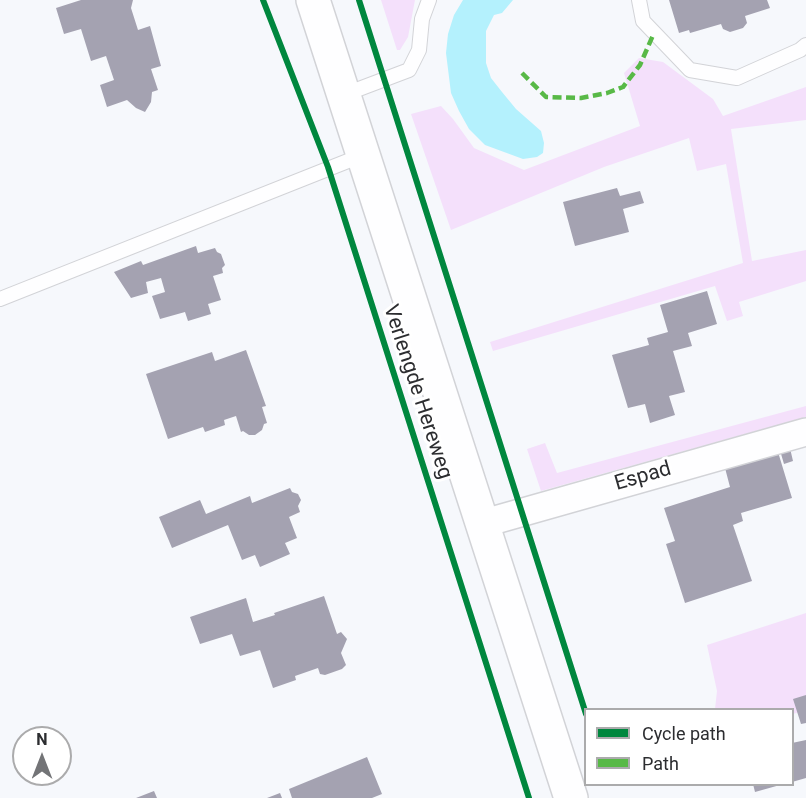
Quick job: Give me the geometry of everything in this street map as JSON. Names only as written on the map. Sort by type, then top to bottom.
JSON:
[{"type":"main road","name":"Verlengde Hereweg","points":[[313,0],[571,798]]},
{"type":"street","name":"Espad","points":[[481,524],[806,432]]},
{"type":"lane","points":[[344,96],[409,70],[420,50],[422,19],[429,0]]},
{"type":"lane","points":[[639,0],[643,21],[690,70],[737,78],[800,50],[806,45]]},
{"type":"lane","points":[[0,299],[363,155]]},
{"type":"shaded area","points":[[381,0],[415,0],[408,37],[400,50],[397,50]]},
{"type":"shaded area","points":[[639,58],[663,62],[713,99],[723,116],[806,87],[806,120],[731,129],[752,261],[806,250],[806,281],[739,302],[743,316],[727,321],[715,286],[493,351],[490,342],[743,263],[726,164],[697,171],[689,138],[604,167],[451,230],[411,114],[441,106],[474,148],[524,170],[640,126],[624,73]]},
{"type":"shaded area","points":[[806,406],[806,417],[541,491],[527,449],[545,443],[557,473]]},
{"type":"shaded area","points":[[806,613],[806,710],[794,714],[794,708],[715,708],[717,691],[707,645]]},
{"type":"water","points":[[463,0],[513,0],[502,13],[494,15],[486,31],[486,63],[491,78],[502,92],[516,109],[541,131],[544,143],[543,153],[537,157],[523,159],[485,145],[469,129],[459,111],[451,93],[446,53],[448,34],[454,15]]},
{"type":"building","points":[[81,0],[133,0],[131,8],[138,30],[150,26],[161,66],[151,69],[158,90],[152,92],[151,102],[145,112],[127,100],[107,107],[100,85],[114,80],[106,56],[91,61],[81,29],[64,34],[56,8]]},
{"type":"building","points":[[669,0],[767,0],[770,8],[745,16],[747,23],[743,28],[730,32],[723,29],[721,24],[690,33],[689,30],[679,33]]},
{"type":"building","points":[[617,188],[620,196],[640,191],[644,203],[623,209],[629,232],[575,246],[563,202]]},
{"type":"building","points":[[196,246],[198,253],[215,248],[221,254],[225,265],[222,268],[223,273],[213,276],[221,300],[208,304],[211,314],[188,321],[185,312],[160,319],[152,296],[165,292],[161,278],[146,282],[148,293],[131,298],[114,272],[141,261],[143,265]]},
{"type":"building","points":[[707,291],[717,324],[688,333],[692,346],[673,351],[685,392],[669,396],[675,415],[650,423],[645,404],[628,408],[612,355],[649,345],[647,338],[668,332],[660,305]]},
{"type":"building","points":[[246,350],[266,406],[262,407],[267,423],[264,424],[262,430],[255,435],[241,432],[236,416],[224,420],[225,425],[205,432],[203,427],[168,439],[146,374],[212,352],[215,361]]},
{"type":"building","points":[[789,444],[793,461],[784,464],[779,447]]},
{"type":"building","points":[[778,452],[792,498],[741,513],[743,521],[733,525],[752,581],[685,603],[666,544],[675,541],[664,508],[730,487],[725,468]]},
{"type":"building","points":[[290,488],[292,492],[298,494],[301,500],[298,506],[300,512],[289,517],[297,538],[285,543],[290,554],[260,567],[255,555],[242,560],[228,525],[172,548],[159,517],[200,500],[206,514],[250,496],[252,503]]},
{"type":"building","points":[[324,596],[337,634],[341,632],[347,639],[341,653],[346,665],[342,669],[325,675],[320,674],[318,668],[295,676],[296,680],[273,688],[260,650],[240,656],[232,634],[200,644],[190,617],[246,598],[253,622]]},
{"type":"building","points":[[806,695],[806,723],[801,724],[793,699]]},
{"type":"building","points":[[806,740],[806,778],[794,781],[794,743]]},
{"type":"building","points":[[367,757],[382,794],[372,798],[292,798],[289,789]]},
{"type":"building","points":[[754,786],[776,786],[755,792]]},
{"type":"building","points":[[154,791],[157,798],[136,798]]},
{"type":"building","points":[[280,793],[282,798],[267,798]]},
{"type":"marked path","points":[[522,73],[546,97],[581,98],[607,93],[623,87],[640,65],[654,33]]},
{"type":"cycle path","points":[[263,0],[328,167],[529,798]]},
{"type":"cycle path","points":[[359,0],[584,708]]}]
